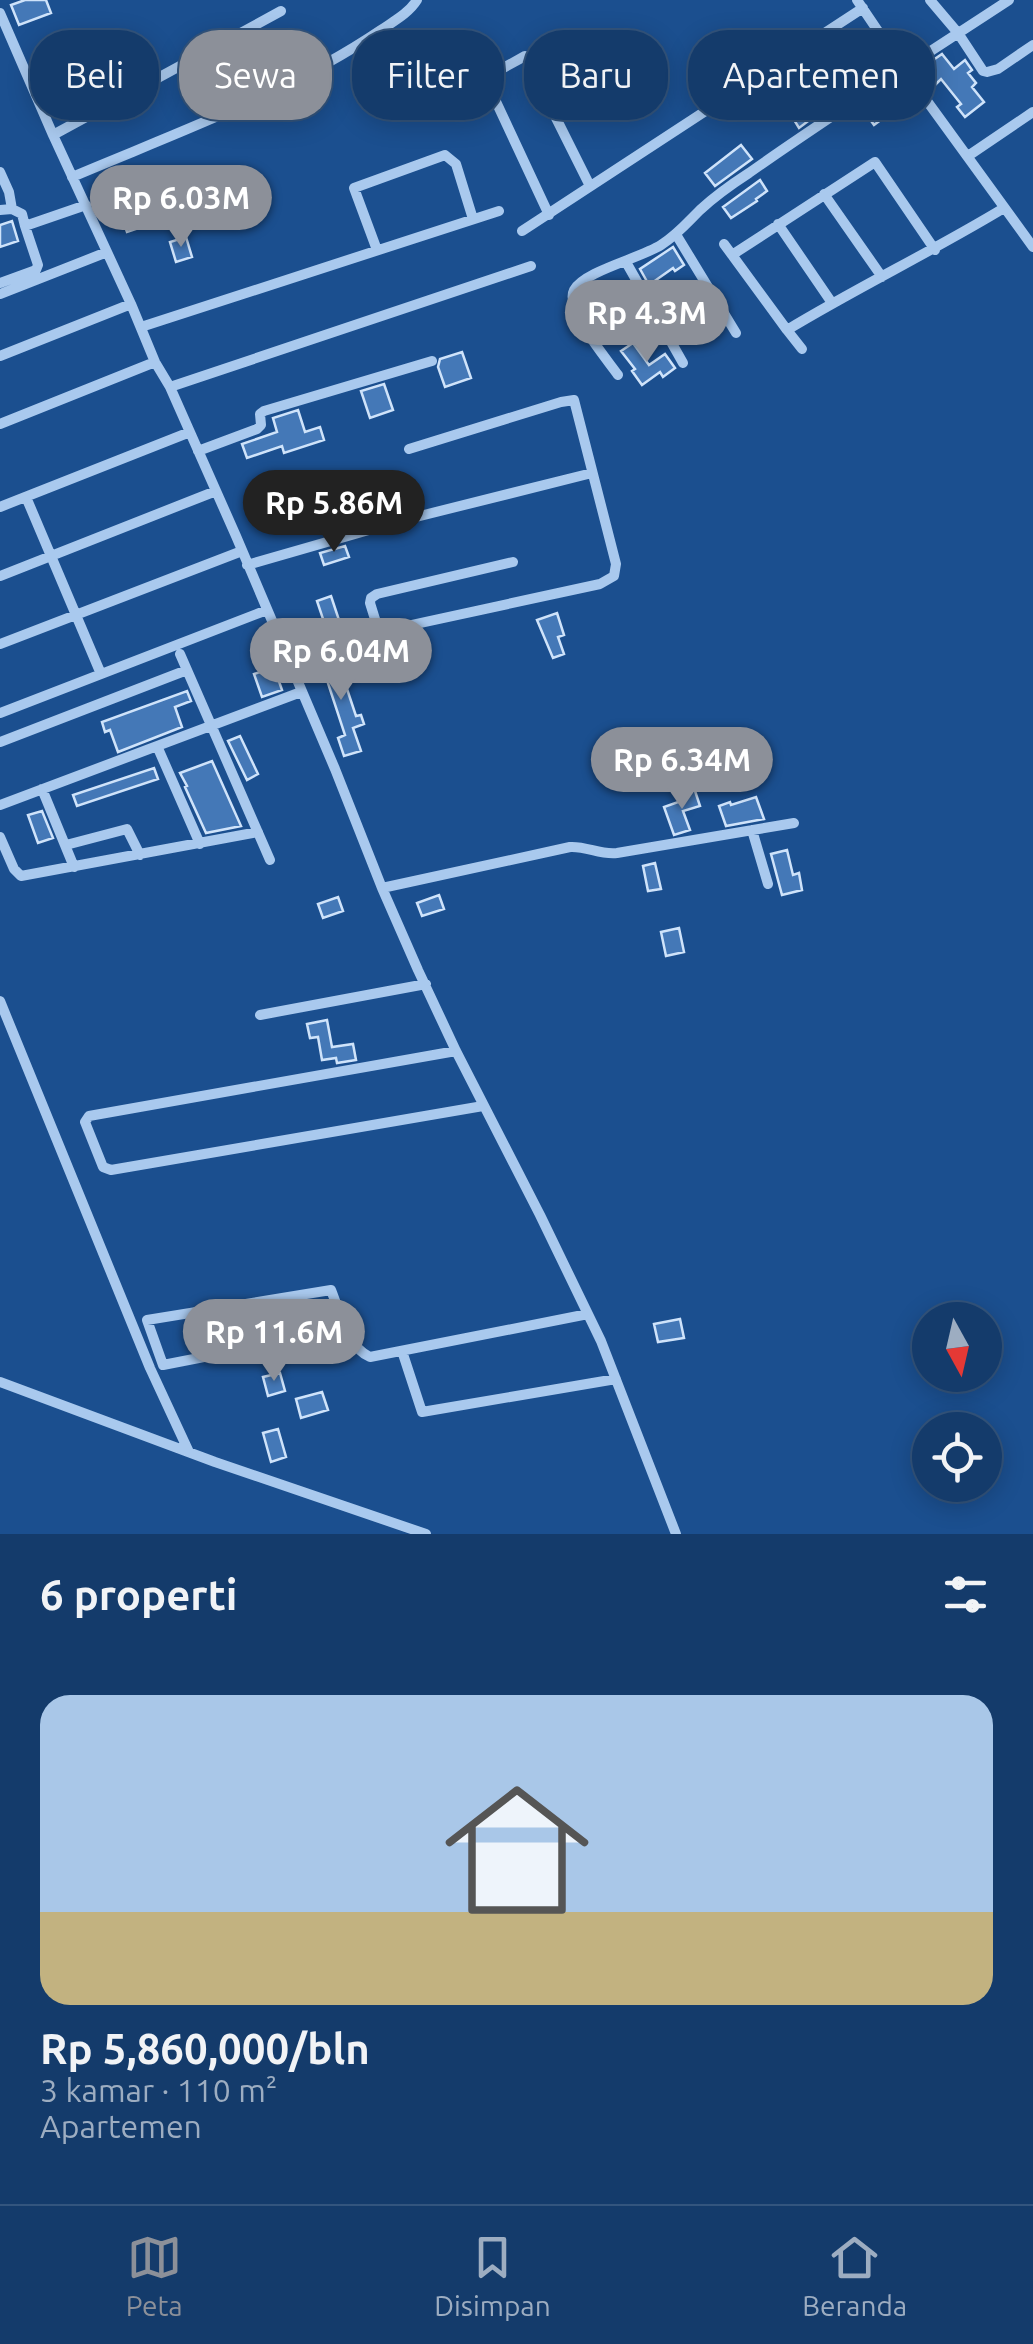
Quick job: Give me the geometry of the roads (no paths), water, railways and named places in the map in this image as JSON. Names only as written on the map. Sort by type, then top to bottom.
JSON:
[{"type":"street","points":[[72,177],[278,88],[358,46],[404,14],[417,0]]},
{"type":"street","points":[[930,0],[983,71],[998,68],[1033,46]]},
{"type":"street","points":[[935,48],[1009,0]]},
{"type":"street","points":[[522,231],[860,4],[877,30]]},
{"type":"street","points":[[53,135],[281,11]]},
{"type":"street","points":[[0,12],[154,362],[170,388],[216,491],[382,888],[456,1051],[588,1314],[676,1534]]},
{"type":"street","points":[[549,215],[485,78],[524,56],[590,186]]},
{"type":"street","points":[[935,111],[1033,247]]},
{"type":"street","points":[[968,156],[1033,112]]},
{"type":"street","points":[[618,375],[576,314],[572,299],[576,287],[604,269],[654,250],[677,236],[718,195],[827,120]]},
{"type":"street","points":[[377,250],[354,188],[444,156],[456,164],[473,219]]},
{"type":"street","points":[[802,350],[728,249],[778,224],[875,162],[935,250]]},
{"type":"street","points":[[0,172],[11,198],[6,210],[22,214],[38,265],[36,270],[0,283]]},
{"type":"street","points":[[824,194],[882,277]]},
{"type":"street","points":[[25,226],[86,205]]},
{"type":"street","points":[[787,330],[1004,208]]},
{"type":"street","points":[[141,327],[499,210]]},
{"type":"street","points":[[778,224],[832,303]]},
{"type":"street","points":[[677,236],[736,333]]},
{"type":"street","points":[[0,294],[108,252]]},
{"type":"street","points":[[626,262],[683,363]]},
{"type":"street","points":[[170,388],[531,266]]},
{"type":"street","points":[[0,356],[131,304]]},
{"type":"street","points":[[198,451],[257,428],[264,411],[432,361]]},
{"type":"street","points":[[0,424],[154,362]]},
{"type":"street","points":[[286,654],[608,581],[616,570],[588,474],[574,400],[409,450]]},
{"type":"street","points":[[0,507],[190,432]]},
{"type":"street","points":[[247,565],[390,523],[588,474]]},
{"type":"street","points":[[0,576],[216,491]]},
{"type":"street","points":[[26,497],[101,674]]},
{"type":"street","points":[[0,644],[242,551]]},
{"type":"street","points":[[379,632],[370,602],[377,594],[513,562]]},
{"type":"street","points":[[0,713],[266,610]]},
{"type":"street","points":[[180,654],[270,860]]},
{"type":"street","points":[[0,742],[187,670]]},
{"type":"street","points":[[0,805],[301,692]]},
{"type":"street","points":[[157,746],[200,844]]},
{"type":"street","points":[[42,789],[74,867]]},
{"type":"street","points":[[382,888],[570,846],[617,853],[794,823]]},
{"type":"street","points":[[66,845],[127,829],[140,855]]},
{"type":"street","points":[[752,830],[768,884]]},
{"type":"street","points":[[0,838],[21,876],[258,832]]},
{"type":"street","points":[[260,1015],[426,984]]},
{"type":"street","points":[[0,1002],[150,1368],[189,1452]]},
{"type":"street","points":[[456,1051],[89,1116],[84,1122],[102,1167],[111,1170],[484,1106]]},
{"type":"street","points":[[348,1330],[163,1365],[147,1320],[331,1290],[348,1330],[354,1346],[370,1357],[588,1314]]},
{"type":"street","points":[[402,1350],[422,1412],[616,1379]]},
{"type":"street","points":[[0,1382],[426,1534]]}]
